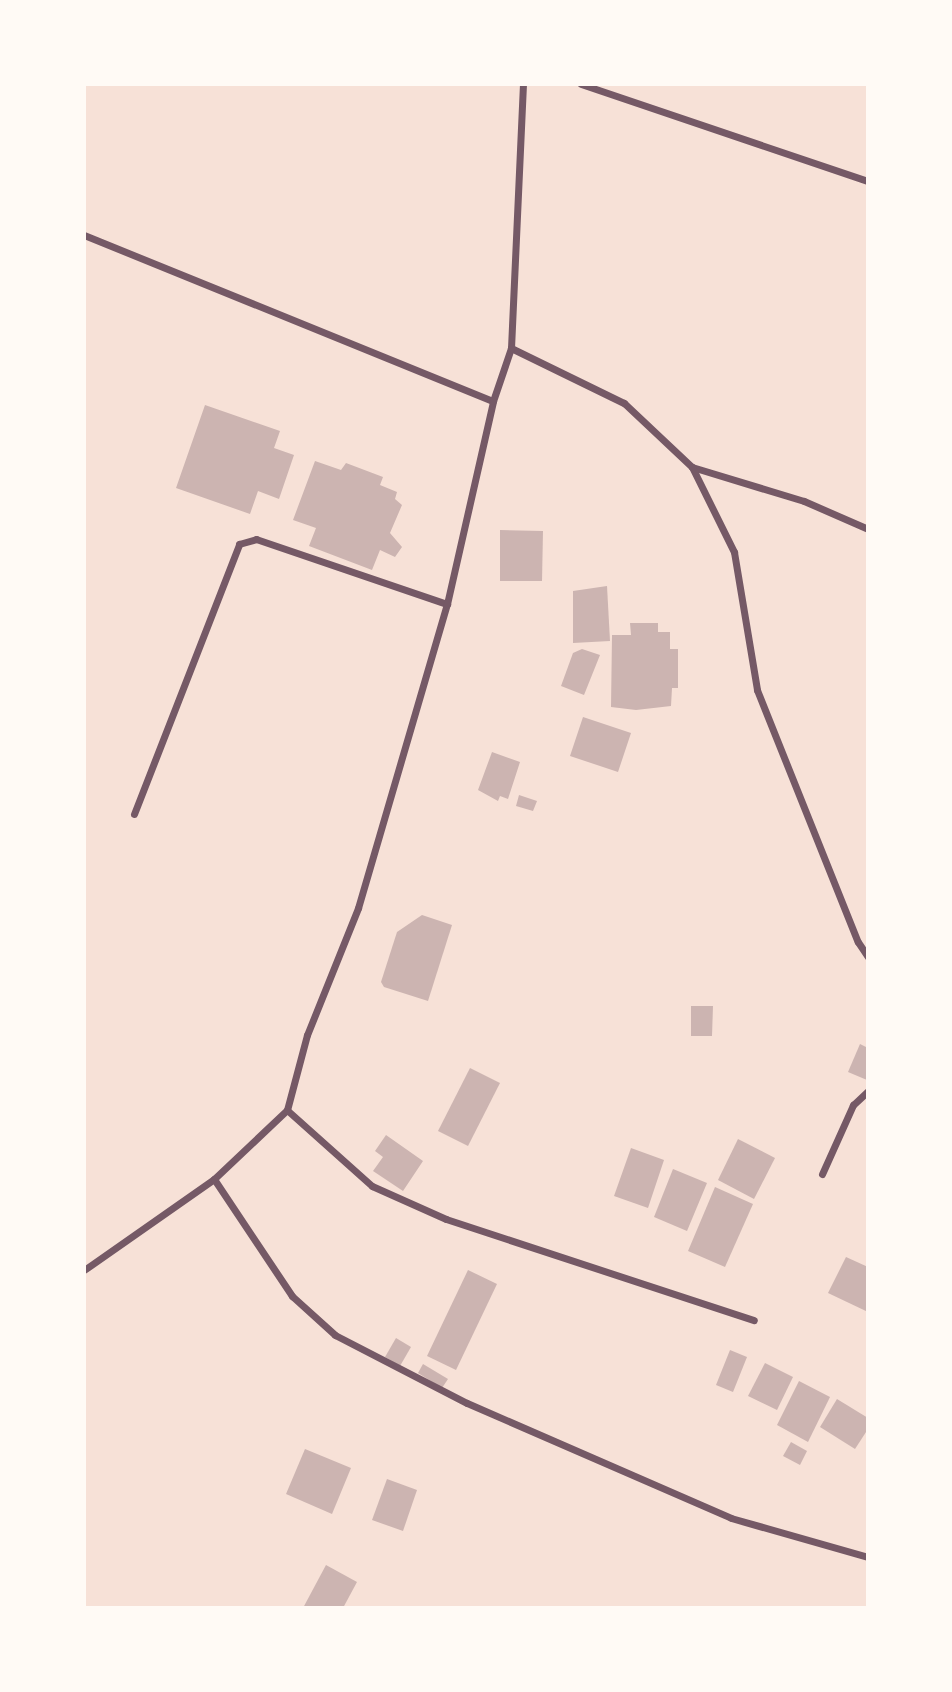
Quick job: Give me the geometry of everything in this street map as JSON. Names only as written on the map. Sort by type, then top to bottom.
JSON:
[{"type":"street","points":[[84,1270],[214,1179],[287,1110],[307,1035],[358,908],[447,604],[493,401],[511,348],[523,84]]},
{"type":"street","points":[[581,84],[868,181]]},
{"type":"street","points":[[84,235],[493,401]]},
{"type":"street","points":[[511,348],[624,402],[692,467],[734,552],[757,690],[858,942],[868,957]]},
{"type":"street","points":[[692,467],[804,501],[868,528]]},
{"type":"street","points":[[134,814],[239,544],[256,539],[447,604]]},
{"type":"street","points":[[822,1174],[853,1105],[868,1091]]},
{"type":"street","points":[[287,1110],[372,1186],[446,1219],[754,1320]]},
{"type":"street","points":[[214,1179],[292,1296],[335,1335],[467,1403],[731,1518],[868,1557]]},
{"type":"building","points":[[205,405],[280,431],[274,448],[294,455],[279,499],[258,491],[250,514],[176,488]]},
{"type":"building","points":[[315,461],[341,470],[346,463],[383,477],[380,485],[397,492],[395,499],[402,505],[390,533],[402,547],[395,557],[380,550],[372,570],[309,546],[316,528],[293,520]]},
{"type":"building","points":[[500,530],[543,531],[542,581],[500,581]]},
{"type":"building","points":[[607,586],[610,641],[573,643],[573,591]]},
{"type":"building","points":[[630,623],[658,623],[658,632],[670,632],[670,649],[678,649],[678,688],[672,688],[671,706],[636,710],[611,707],[612,635],[631,635]]},
{"type":"building","points":[[582,649],[600,655],[584,695],[561,686],[573,653]]},
{"type":"building","points":[[583,717],[631,733],[618,772],[570,756]]},
{"type":"building","points":[[492,752],[520,762],[508,799],[500,796],[498,801],[478,790]]},
{"type":"building","points":[[519,795],[537,801],[533,811],[516,806]]},
{"type":"building","points":[[422,915],[452,925],[428,1001],[384,987],[381,982],[397,932]]},
{"type":"building","points":[[691,1006],[713,1006],[712,1036],[691,1036]]},
{"type":"building","points":[[860,1044],[868,1048],[867,1080],[848,1072]]},
{"type":"building","points":[[470,1068],[500,1083],[468,1146],[438,1131]]},
{"type":"building","points":[[386,1135],[423,1161],[403,1191],[373,1171],[383,1157],[375,1151]]},
{"type":"building","points":[[738,1139],[775,1158],[754,1199],[718,1180]]},
{"type":"building","points":[[631,1148],[664,1160],[648,1208],[614,1196]]},
{"type":"building","points":[[673,1169],[707,1183],[687,1231],[654,1217]]},
{"type":"building","points":[[715,1187],[753,1204],[725,1267],[688,1251]]},
{"type":"building","points":[[846,1257],[868,1267],[868,1312],[828,1293]]},
{"type":"building","points":[[468,1270],[497,1284],[456,1370],[427,1356]]},
{"type":"building","points":[[396,1338],[411,1347],[400,1366],[385,1357]]},
{"type":"building","points":[[730,1350],[747,1357],[733,1392],[716,1385]]},
{"type":"building","points":[[765,1363],[793,1377],[777,1410],[748,1396]]},
{"type":"building","points":[[423,1364],[448,1379],[442,1388],[418,1373]]},
{"type":"building","points":[[799,1381],[830,1397],[808,1442],[777,1425]]},
{"type":"building","points":[[837,1399],[868,1418],[868,1429],[855,1449],[820,1427]]},
{"type":"building","points":[[791,1442],[807,1451],[800,1465],[783,1456]]},
{"type":"building","points":[[305,1449],[351,1468],[332,1514],[286,1494]]},
{"type":"building","points":[[387,1479],[417,1490],[403,1531],[372,1520]]},
{"type":"building","points":[[326,1565],[357,1582],[343,1608],[303,1608]]}]
